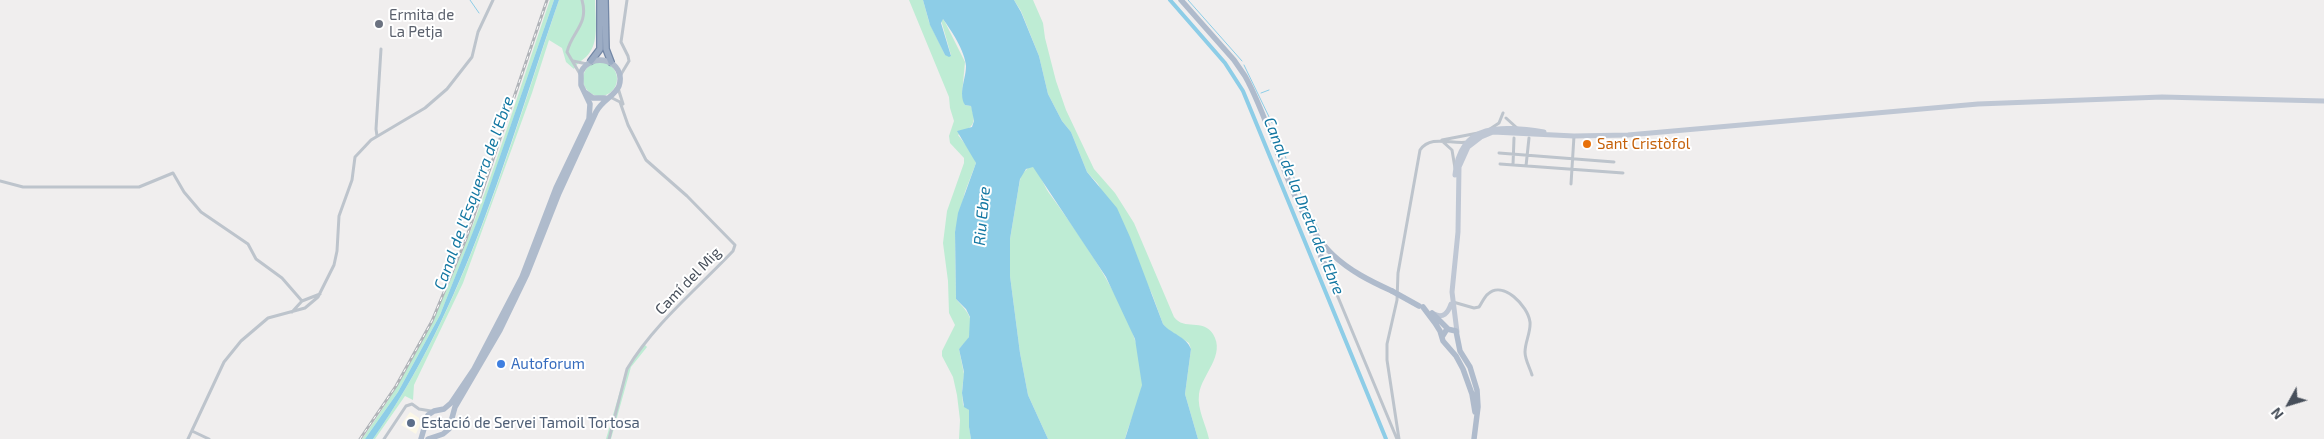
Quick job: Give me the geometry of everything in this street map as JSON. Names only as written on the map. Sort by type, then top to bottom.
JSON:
[{"type":"highway","points":[[589,62],[600,49],[600,0]]},
{"type":"highway","points":[[606,0],[606,49],[612,64]]},
{"type":"main road","points":[[1181,0],[1234,60],[1245,76],[1300,204],[1318,238],[1331,253],[1365,278],[1430,312],[1443,316],[1448,312],[1452,302]]},
{"type":"main road","points":[[421,439],[428,415],[450,404],[469,377],[514,292],[553,196],[590,119],[591,109],[581,85],[580,76],[589,62],[601,59],[612,64],[620,77],[618,87],[596,112],[559,193],[515,302],[482,363],[454,407],[448,430],[428,439]]},
{"type":"main road","points":[[586,94],[598,99],[608,97]]},
{"type":"main road","points":[[1458,207],[1455,175],[1457,160],[1468,142],[1486,133],[1505,128],[1574,136],[1628,135],[1978,104],[2162,97],[2324,101]]},
{"type":"main road","points":[[1474,439],[1478,400],[1476,386],[1470,367],[1460,351],[1452,302],[1460,165],[1468,147],[1486,133],[1516,132],[1530,136],[1564,135]]},
{"type":"main road","points":[[1318,238],[1322,259],[1328,272]]},
{"type":"main road","points":[[1322,259],[1331,253]]},
{"type":"main road","points":[[1322,259],[1331,253]]},
{"type":"main road","points":[[1322,259],[1340,261]]},
{"type":"main road","points":[[1421,307],[1435,323],[1445,344],[1456,356],[1466,376],[1476,419]]},
{"type":"main road","points":[[1430,312],[1449,329],[1457,332]]},
{"type":"main road","points":[[1442,337],[1444,332],[1449,329],[1453,314]]},
{"type":"main road","points":[[1445,344],[1453,345],[1458,340]]},
{"type":"main road","points":[[437,411],[447,414],[450,420]]},
{"type":"main road","points":[[426,423],[430,432],[437,435]]},
{"type":"street","points":[[188,439],[224,362],[234,348],[261,322],[276,315],[306,308],[320,294],[334,265],[337,251],[339,216],[352,180],[355,157],[377,136],[425,108],[466,67],[476,46],[478,32],[493,0]]},
{"type":"street","points":[[580,76],[568,52],[582,22],[584,9],[582,0]]},
{"type":"street","points":[[620,77],[629,61],[621,42],[627,0]]},
{"type":"street","points":[[377,136],[381,49]]},
{"type":"street","points":[[571,60],[589,62]]},
{"type":"street","points":[[612,64],[621,66],[629,61]]},
{"type":"street","points":[[618,87],[623,109]]},
{"type":"street","points":[[608,97],[619,100],[623,109]]},
{"type":"street","name":"Camí del Mig","points":[[609,439],[628,369],[633,360],[660,326],[735,247],[734,242],[687,196],[646,160],[628,125],[623,109]]},
{"type":"street","points":[[1504,118],[1505,128],[1530,136],[1526,166]]},
{"type":"street","points":[[1504,118],[1518,128]]},
{"type":"street","points":[[1398,439],[1387,360],[1387,344],[1397,300],[1398,273],[1420,150],[1425,144],[1435,141],[1486,133],[1504,118]]},
{"type":"street","points":[[1462,136],[1468,142]]},
{"type":"street","points":[[1571,184],[1574,136]]},
{"type":"street","points":[[1513,165],[1514,138]]},
{"type":"street","points":[[1435,141],[1468,142]]},
{"type":"street","points":[[1442,141],[1454,153],[1455,175]]},
{"type":"street","points":[[1460,165],[1459,160],[1468,142]]},
{"type":"street","points":[[1499,153],[1614,162]]},
{"type":"street","points":[[1500,164],[1623,173]]},
{"type":"street","points":[[0,181],[23,187],[139,186],[173,173],[184,192],[201,212],[248,244],[256,260],[282,278],[302,301]]},
{"type":"street","points":[[1328,272],[1398,439]]},
{"type":"street","points":[[1452,302],[1474,308],[1479,307],[1488,294],[1494,291],[1509,293],[1517,298],[1529,316],[1530,327],[1525,354],[1532,375]]},
{"type":"street","points":[[292,312],[302,301],[320,294]]},
{"type":"street","points":[[384,439],[406,406],[412,404],[419,409],[426,423]]},
{"type":"street","points":[[419,409],[437,411]]},
{"type":"street","points":[[193,430],[209,439]]},
{"type":"shaded area","name":"Estació de Servei Tamoil Tortosa","points":[[410,412],[419,418],[420,425],[416,434],[401,425]]},
{"type":"green space","points":[[550,0],[554,0],[480,215],[440,315],[398,392],[365,439],[362,439],[395,389],[424,337],[450,283],[493,171]]},
{"type":"green space","points":[[559,0],[595,0],[596,27],[593,47],[574,69],[566,62],[562,48],[549,40],[532,93],[463,283],[414,385],[413,400],[405,396],[375,439],[373,439],[406,389],[434,336],[459,282],[482,227]]},
{"type":"green space","points":[[909,0],[923,0],[929,22],[945,55],[951,55],[941,20],[943,19],[945,22],[965,62],[962,94],[965,105],[971,106],[974,117],[970,127],[958,135],[972,153],[976,163],[965,192],[955,232],[956,299],[971,320],[971,330],[968,339],[959,349],[964,374],[963,405],[969,410],[971,439],[959,439],[960,420],[957,395],[953,377],[942,356],[942,351],[955,325],[949,313],[948,281],[943,243],[947,211],[964,163],[964,158],[950,143],[949,136],[954,121],[949,97]]},
{"type":"green space","points":[[1014,0],[1033,0],[1043,23],[1056,81],[1066,110],[1094,169],[1115,193],[1134,223],[1174,317],[1183,323],[1199,325],[1209,329],[1213,334],[1217,349],[1199,394],[1200,411],[1209,439],[1198,439],[1185,394],[1191,349],[1189,343],[1167,329],[1163,324],[1152,294],[1098,184],[1087,172],[1071,132],[1062,121],[1048,94],[1039,56],[1021,11]]},
{"type":"green space","points":[[600,62],[612,67],[617,79],[612,91],[600,96],[588,91],[583,79],[588,67]]},
{"type":"green space","points":[[1029,167],[1034,167],[1110,285],[1124,312],[1134,338],[1141,363],[1142,385],[1125,439],[1048,439],[1028,395],[1020,353],[1010,276],[1010,239],[1021,175]]},
{"type":"green space","points":[[644,344],[647,347],[631,367],[611,439],[606,439],[627,367]]},
{"type":"water","points":[[554,0],[559,0],[502,170],[459,282],[434,336],[406,389],[373,439],[365,439],[398,392],[440,315],[480,214]]},
{"type":"water","name":"Riu Ebre","points":[[923,0],[1014,0],[1021,12],[1039,56],[1048,94],[1062,121],[1071,132],[1087,172],[1117,208],[1163,324],[1186,341],[1191,349],[1185,394],[1198,439],[1125,439],[1142,385],[1135,339],[1106,277],[1033,167],[1026,169],[1020,179],[1010,239],[1010,276],[1020,353],[1028,395],[1048,439],[971,439],[969,410],[964,407],[962,393],[964,372],[959,349],[969,337],[970,317],[966,309],[956,299],[955,232],[958,213],[976,163],[957,131],[972,127],[974,121],[971,106],[965,105],[962,96],[966,71],[963,54],[954,35],[943,19],[941,23],[951,56],[945,55],[930,25]]},
{"type":"waterway","points":[[470,0],[479,13]]},
{"type":"waterway","name":"Canal de la Dreta de l'Ebre","points":[[1170,0],[1225,63],[1243,91],[1386,439]]},
{"type":"waterway","points":[[1188,0],[1242,61]]},
{"type":"waterway","points":[[1244,65],[1272,123]]},
{"type":"waterway","points":[[1261,93],[1269,90]]},
{"type":"waterway","points":[[1273,127],[1283,152]]},
{"type":"waterway","points":[[1285,156],[1307,209],[1319,230]]},
{"type":"railway","points":[[360,439],[396,386],[432,321],[466,239],[547,0]]},
{"type":"place","name":"Ermita de La Petja","points":[[379,24]]},
{"type":"place","name":"Sant Cristòfol","points":[[1587,144]]},
{"type":"place","name":"Autoforum","points":[[501,364]]},
{"type":"place","name":"Estació de Servei Tamoil Tortosa","points":[[411,423]]},
{"type":"water label","name":"Canal de l'Esquerra de l'Ebre","points":[[474,193]]}]
